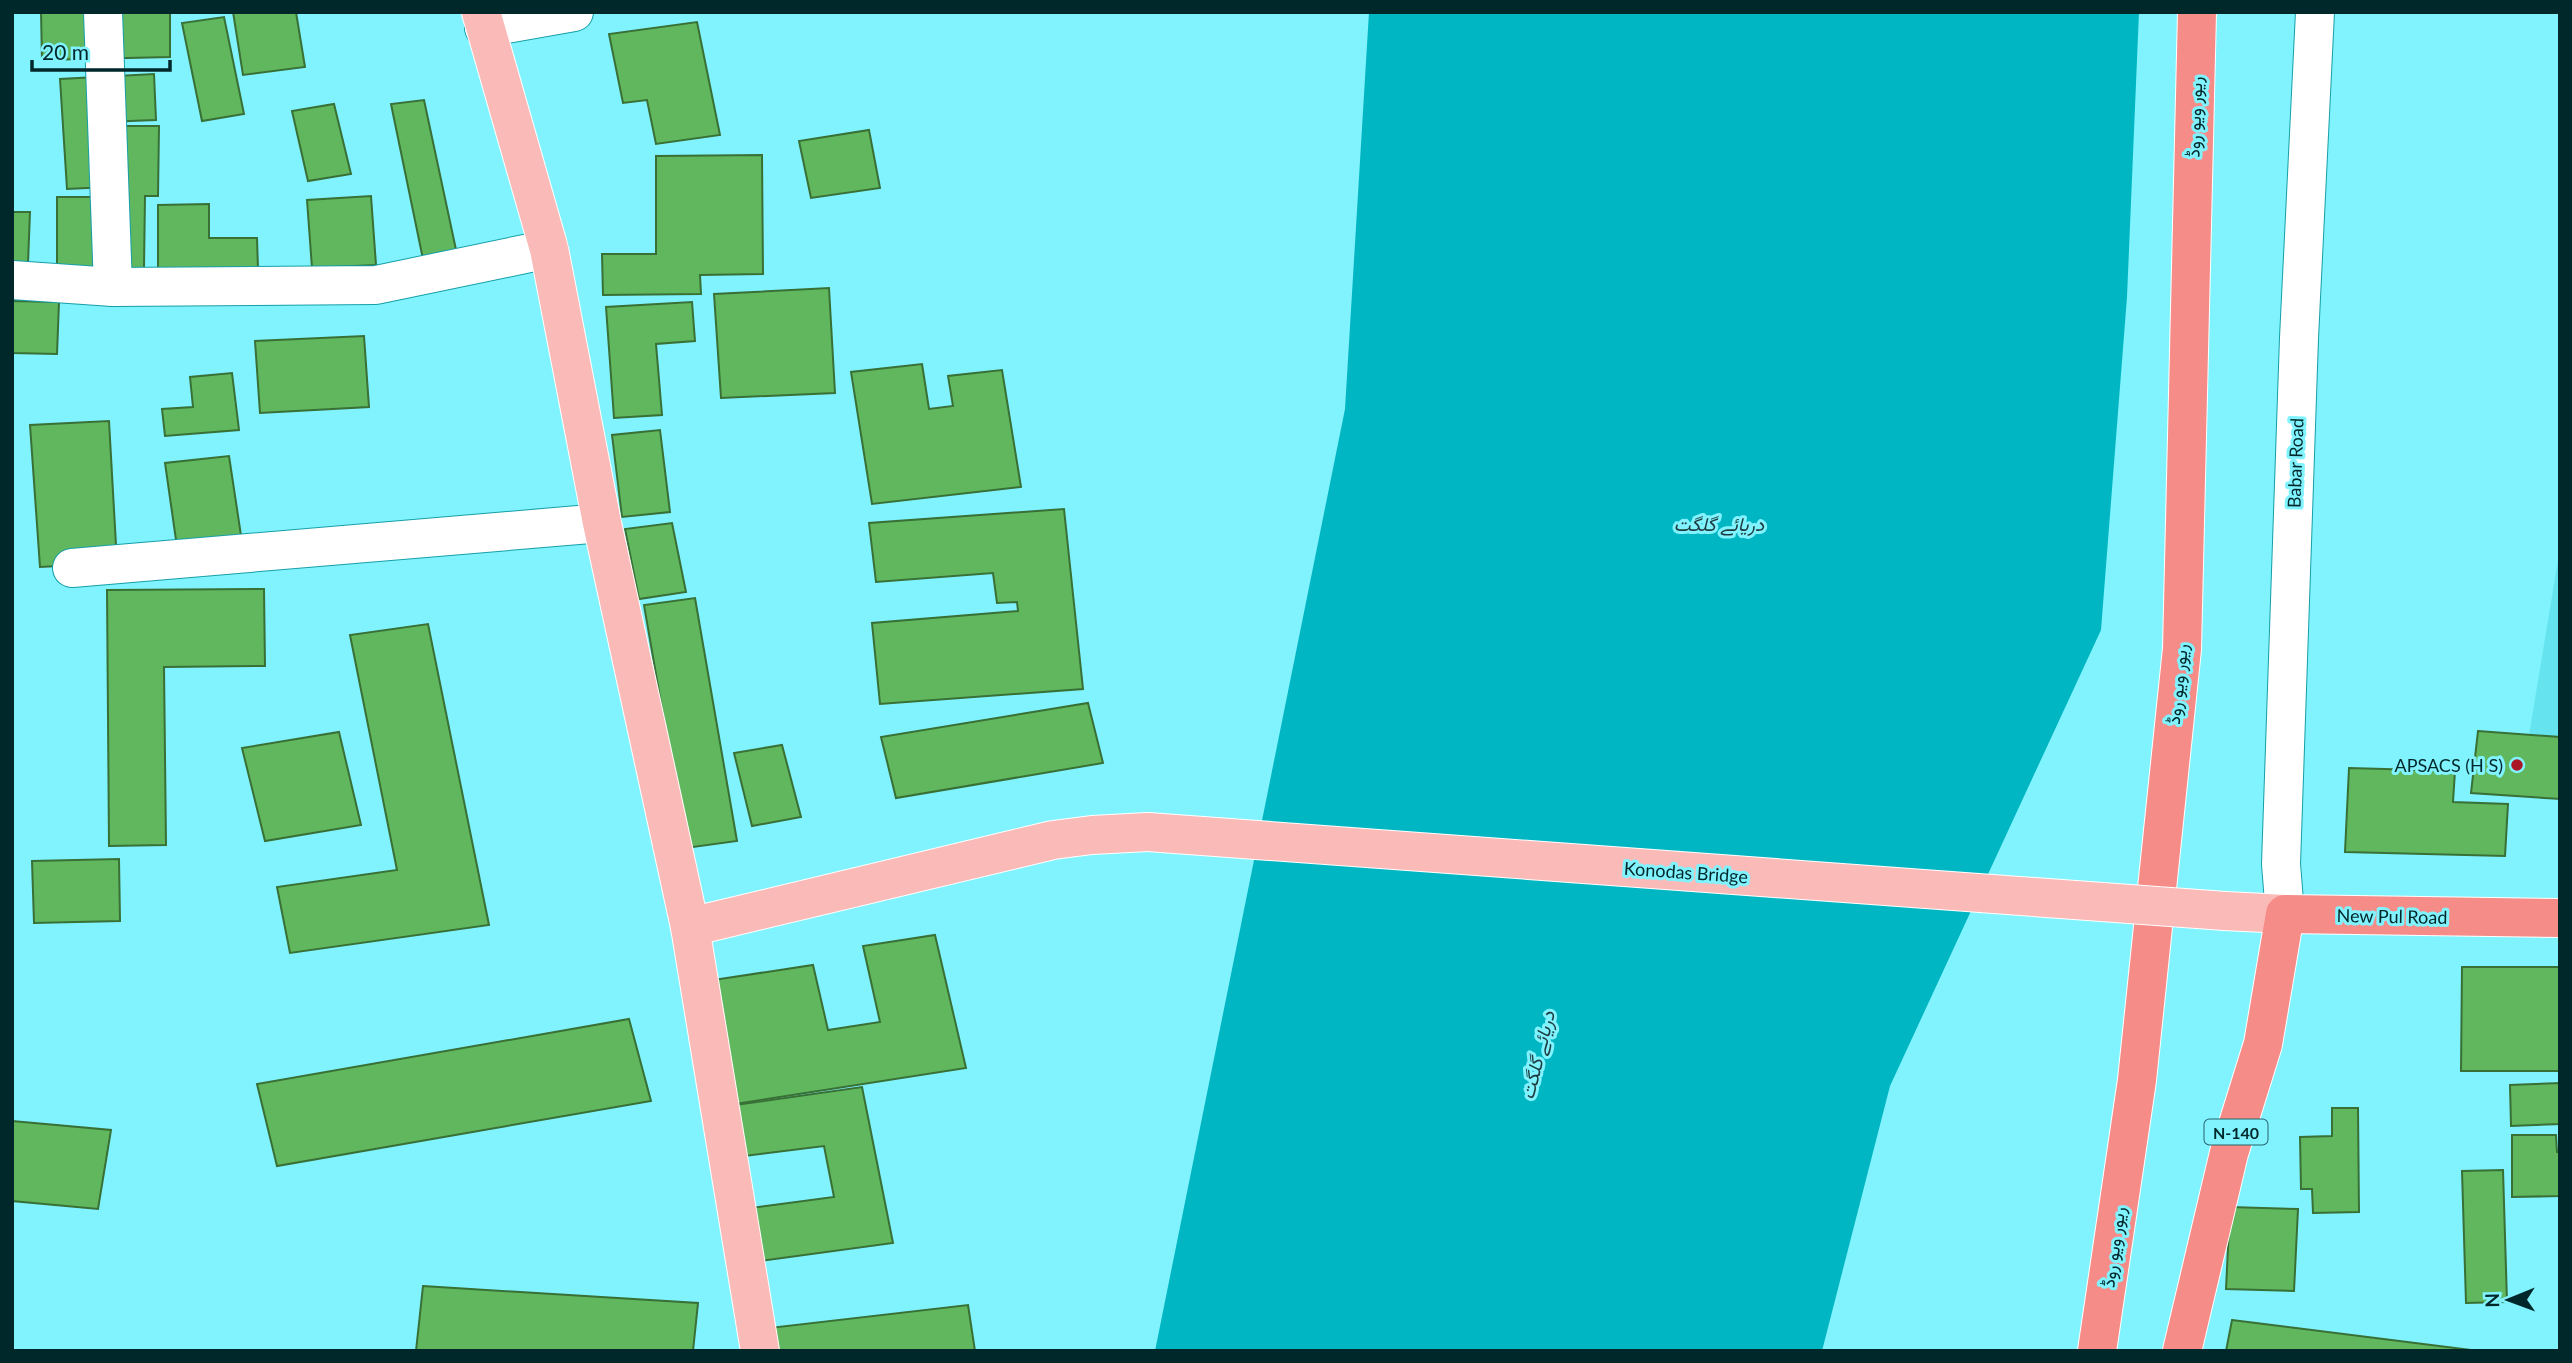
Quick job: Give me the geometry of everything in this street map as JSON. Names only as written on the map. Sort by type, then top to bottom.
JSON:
[{"type":"highway","name":"ریور ویو روڈ","points":[[2097,1351],[2137,1080],[2182,649],[2197,12]]},
{"type":"highway","name":"New Pul Road","points":[[2286,914],[2560,918]]},
{"type":"highway","name":"N-140","points":[[2182,1351],[2230,1153],[2263,1044],[2286,914]]},
{"type":"main road","points":[[482,20],[549,249],[603,523],[690,927],[760,1351]]},
{"type":"main road","name":"Konodas Bridge","points":[[690,927],[1053,840],[1148,832],[2225,911]]},
{"type":"main road","name":"New Pul Road","points":[[2225,911],[2286,914]]},
{"type":"street","points":[[103,12],[113,287]]},
{"type":"street","points":[[482,20],[574,12]]},
{"type":"street","name":"Babar Road","points":[[2286,914],[2281,864],[2300,325],[2315,12]]},
{"type":"street","points":[[12,280],[113,287],[376,285],[549,249]]},
{"type":"street","points":[[72,568],[603,523]]},
{"type":"shaded area","points":[[2560,548],[2560,737],[2529,735]]},
{"type":"water","name":"دریائے گلگت","points":[[1369,12],[2139,12],[2127,297],[2101,630],[1890,1086],[1822,1351],[1155,1351],[1345,409]]},
{"type":"building","points":[[41,12],[170,12],[170,57],[42,60]]},
{"type":"building","points":[[233,12],[296,12],[305,67],[243,75]]},
{"type":"building","points":[[224,17],[244,114],[202,121],[182,23]]},
{"type":"building","points":[[697,22],[720,135],[656,144],[647,100],[623,103],[609,34]]},
{"type":"building","points":[[154,74],[156,120],[104,122],[108,187],[67,189],[60,79]]},
{"type":"building","points":[[424,100],[458,259],[424,264],[391,104]]},
{"type":"building","points":[[334,104],[351,174],[308,181],[292,111]]},
{"type":"building","points":[[117,126],[159,126],[158,196],[145,196],[144,268],[57,268],[57,197],[116,197]]},
{"type":"building","points":[[869,130],[880,188],[811,198],[799,141]]},
{"type":"building","points":[[762,155],[763,274],[700,275],[701,294],[603,295],[602,254],[656,254],[656,156]]},
{"type":"building","points":[[371,196],[376,265],[312,268],[307,200]]},
{"type":"building","points":[[209,204],[209,238],[257,238],[258,269],[158,269],[158,205]]},
{"type":"building","points":[[12,212],[30,212],[28,263],[12,263]]},
{"type":"building","points":[[829,288],[835,393],[721,398],[714,294]]},
{"type":"building","points":[[12,301],[59,302],[57,354],[12,353]]},
{"type":"building","points":[[692,302],[695,341],[656,344],[662,415],[614,418],[606,307]]},
{"type":"building","points":[[364,336],[369,407],[260,413],[255,341]]},
{"type":"building","points":[[922,364],[929,409],[953,406],[948,376],[1002,370],[1021,487],[872,504],[851,372]]},
{"type":"building","points":[[232,373],[239,430],[165,436],[162,409],[193,407],[190,377]]},
{"type":"building","points":[[109,421],[117,563],[40,567],[30,425]]},
{"type":"building","points":[[660,430],[670,512],[622,517],[612,435]]},
{"type":"building","points":[[229,456],[245,562],[180,568],[165,463]]},
{"type":"building","points":[[1064,509],[1083,689],[880,704],[872,623],[1018,611],[1017,602],[997,603],[993,573],[876,582],[869,523]]},
{"type":"building","points":[[672,523],[686,592],[639,599],[625,529]]},
{"type":"building","points":[[264,589],[265,666],[164,667],[166,845],[109,846],[107,590]]},
{"type":"building","points":[[695,598],[737,841],[686,848],[644,605]]},
{"type":"building","points":[[428,624],[489,925],[290,953],[277,887],[397,870],[350,635]]},
{"type":"building","points":[[1088,703],[1103,763],[896,798],[881,737]]},
{"type":"building","name":"APSACS (H S)","points":[[2478,731],[2560,737],[2560,799],[2471,793]]},
{"type":"building","points":[[339,732],[361,825],[265,841],[242,748]]},
{"type":"building","points":[[782,745],[801,817],[752,826],[734,753]]},
{"type":"building","points":[[2349,768],[2455,771],[2453,802],[2508,804],[2505,856],[2345,852]]},
{"type":"building","points":[[119,859],[120,921],[34,923],[32,861]]},
{"type":"building","points":[[935,935],[966,1068],[729,1105],[700,982],[813,965],[828,1030],[880,1022],[863,946]]},
{"type":"building","points":[[2462,967],[2560,967],[2560,1071],[2461,1071]]},
{"type":"building","points":[[629,1019],[651,1101],[277,1166],[257,1084]]},
{"type":"building","points":[[2560,1083],[2560,1124],[2511,1126],[2510,1085]]},
{"type":"building","points":[[862,1087],[893,1243],[761,1261],[750,1208],[834,1197],[824,1146],[745,1156],[735,1105]]},
{"type":"building","points":[[2332,1108],[2358,1108],[2359,1212],[2313,1213],[2312,1189],[2301,1189],[2300,1137],[2332,1136]]},
{"type":"building","points":[[12,1121],[111,1130],[98,1209],[12,1201]]},
{"type":"building","points":[[2512,1135],[2556,1135],[2557,1152],[2560,1151],[2560,1196],[2512,1197]]},
{"type":"building","points":[[2503,1170],[2507,1302],[2466,1303],[2462,1171]]},
{"type":"building","points":[[2230,1207],[2298,1209],[2294,1291],[2226,1289]]},
{"type":"building","points":[[423,1286],[698,1303],[693,1351],[416,1351]]},
{"type":"building","points":[[968,1305],[975,1351],[773,1351],[769,1328]]},
{"type":"building","points":[[2232,1320],[2479,1351],[2226,1351]]},
{"type":"place","name":"APSACS (H S)","points":[[2517,765]]}]
